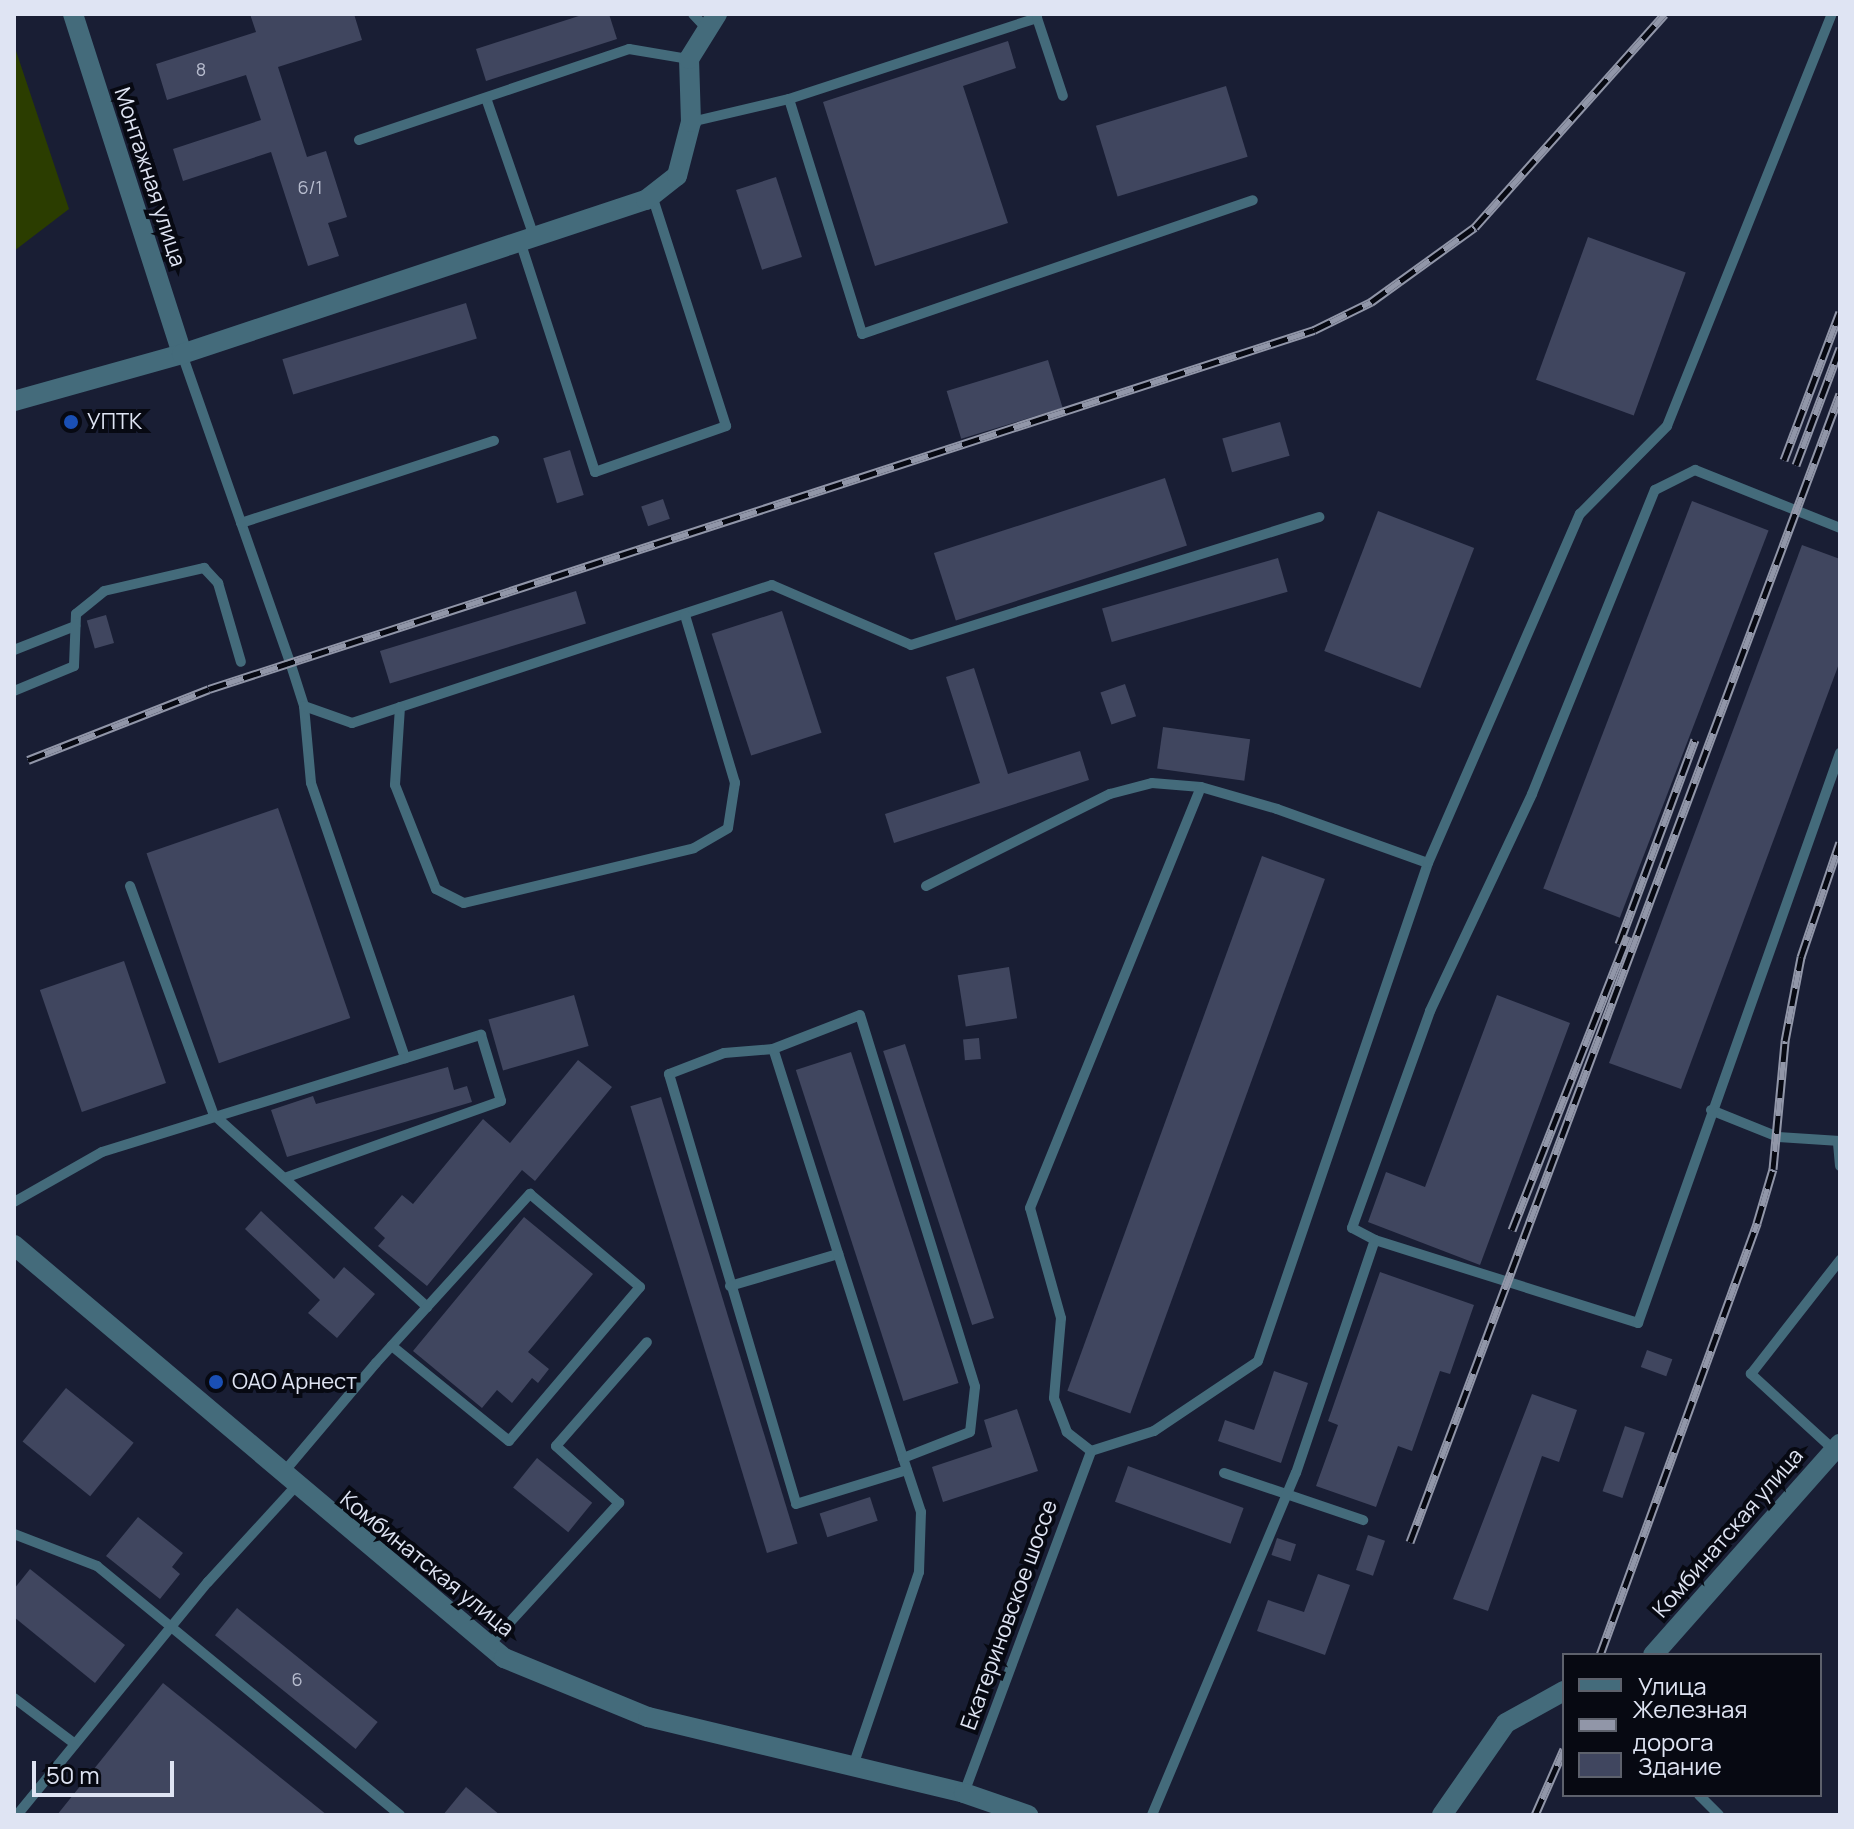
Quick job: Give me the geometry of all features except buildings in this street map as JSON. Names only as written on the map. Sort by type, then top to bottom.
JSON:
[{"type":"street","name":"Монтажная улица","points":[[73,14],[182,354]]},
{"type":"street","points":[[14,401],[182,354],[652,195],[677,176],[691,122],[689,59],[705,19]]},
{"type":"street","name":"Комбинатская улица","points":[[14,1245],[288,1481],[504,1658],[648,1717],[964,1793],[1028,1815]]},
{"type":"street","name":"Комбинатская улица","points":[[1655,1653],[1837,1447]]},
{"type":"street","points":[[1442,1815],[1506,1723],[1543,1697],[1562,1692]]},
{"type":"lane","points":[[1201,787],[1030,1208],[1061,1318],[1054,1398],[1067,1432],[1091,1451],[1154,1431],[1258,1361],[1428,863],[1580,514],[1667,426],[1832,14]]},
{"type":"lane","points":[[691,122],[789,99],[1037,18],[1063,96]]},
{"type":"lane","points":[[359,140],[629,49],[689,59]]},
{"type":"lane","points":[[486,98],[595,472],[726,426],[652,195]]},
{"type":"lane","points":[[789,99],[862,334],[1253,200]]},
{"type":"lane","points":[[182,354],[304,706],[311,783],[405,1058]]},
{"type":"lane","points":[[241,523],[494,441]]},
{"type":"lane","points":[[1840,528],[1695,470],[1655,490],[1532,794],[1430,1011],[1352,1228],[1375,1240],[1638,1323],[1840,753]]},
{"type":"lane","points":[[304,706],[352,723],[772,585],[911,645],[1319,517]]},
{"type":"lane","points":[[14,691],[74,666],[76,614],[104,591],[204,568],[218,583],[241,662]]},
{"type":"lane","points":[[400,707],[395,785],[436,889],[464,903],[694,848],[728,828],[735,783],[685,615]]},
{"type":"lane","points":[[14,650],[75,626]]},
{"type":"lane","points":[[926,886],[1110,794],[1152,783],[1201,787],[1428,863]]},
{"type":"lane","points":[[130,886],[214,1115],[427,1307]]},
{"type":"lane","points":[[903,1458],[970,1432],[975,1387],[860,1015],[773,1049],[724,1053],[669,1074],[796,1504],[907,1470]]},
{"type":"lane","points":[[14,1202],[102,1152],[481,1035],[501,1101],[285,1178]]},
{"type":"lane","points":[[773,1049],[921,1512],[919,1572],[853,1766]]},
{"type":"lane","points":[[1711,1110],[1778,1137],[1839,1142],[1840,1166]]},
{"type":"lane","points":[[17,1815],[169,1630],[392,1346],[530,1194],[640,1287],[509,1441],[392,1346]]},
{"type":"lane","points":[[1152,1815],[1287,1496],[1375,1240]]},
{"type":"lane","points":[[730,1286],[838,1254]]},
{"type":"lane","points":[[1837,1447],[1751,1374],[1840,1260]]},
{"type":"lane","points":[[489,1645],[619,1503],[556,1446],[647,1342]]},
{"type":"lane","name":"Екатериновское шоссе","points":[[964,1793],[1091,1451]]},
{"type":"lane","points":[[1224,1473],[1363,1520]]},
{"type":"lane","points":[[14,1534],[97,1566],[169,1630],[400,1815]]},
{"type":"lane","points":[[14,1698],[75,1744]]},
{"type":"lane","points":[[1701,1797],[1719,1815]]},
{"type":"green space","points":[[14,45],[69,209],[14,251]]},
{"type":"railway","points":[[28,760],[209,689],[1314,330],[1371,302],[1475,227],[1665,14]]},
{"type":"railway","points":[[1784,460],[1840,312]]},
{"type":"railway","points":[[1796,465],[1840,348]]},
{"type":"railway","points":[[1410,1542],[1840,394]]},
{"type":"railway","points":[[1619,944],[1695,740]]},
{"type":"railway","points":[[1601,1653],[1757,1223],[1773,1169],[1785,1041],[1801,957],[1840,842]]},
{"type":"railway","points":[[1512,1230],[1628,936]]},
{"type":"railway","points":[[1535,1815],[1562,1754]]},
{"type":"place","name":"УПТК","points":[[71,422]]},
{"type":"place","name":"ОАО Арнест","points":[[216,1382]]}]
